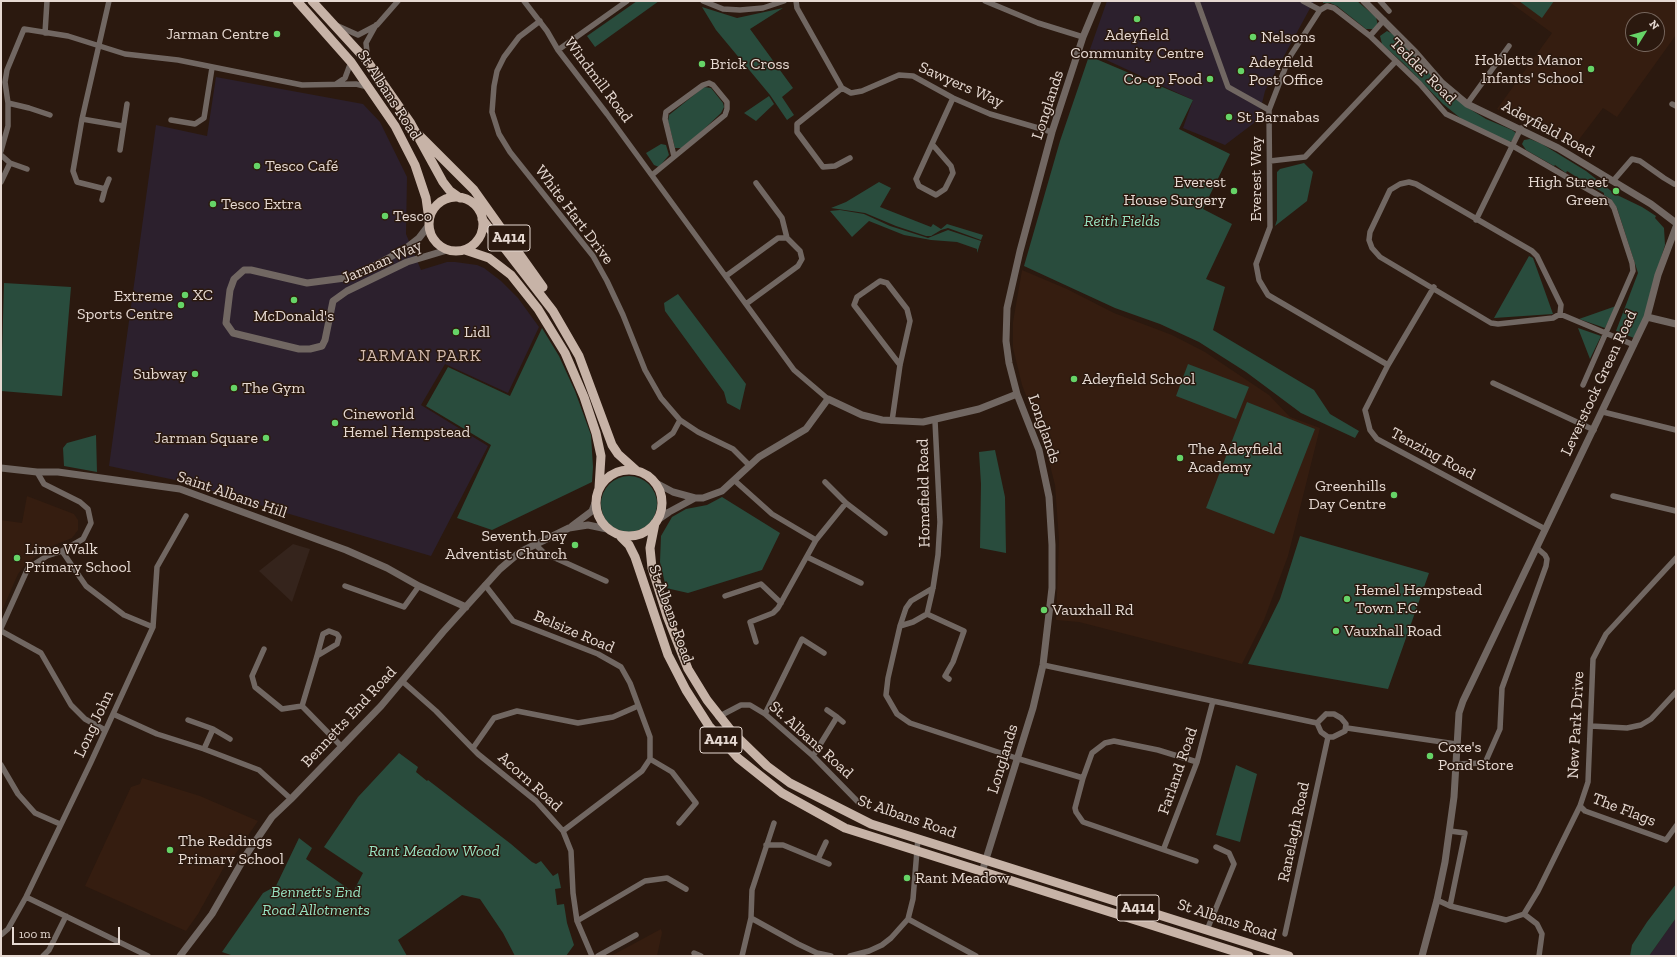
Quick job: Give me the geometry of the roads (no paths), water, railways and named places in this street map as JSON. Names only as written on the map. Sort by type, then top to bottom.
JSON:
[{"type":"main road","name":"St Albans Road","points":[[297,1],[351,62],[372,89],[395,126],[415,165],[426,198],[429,223]]},
{"type":"main road","name":"St Albans Road","points":[[312,1],[368,62],[419,135],[443,182],[450,191],[460,198]]},
{"type":"main road","name":"A414","points":[[419,135],[480,197],[549,296],[579,356],[612,445],[618,454],[637,471]]},
{"type":"main road","points":[[452,198],[460,198],[472,203],[482,219],[481,234],[472,246],[465,250],[456,251],[447,250],[434,240],[429,223],[432,212],[440,203],[452,198]]},
{"type":"main road","name":"A414","points":[[482,219],[540,293],[579,356]]},
{"type":"main road","name":"A414","points":[[465,250],[480,253],[511,275],[538,310],[561,347],[584,397],[596,433],[601,456],[599,488]]},
{"type":"main road","points":[[637,471],[645,474],[656,483],[660,491],[662,505],[656,522],[651,528],[634,537],[621,537],[607,529],[598,517],[595,504],[599,488],[609,477],[616,473],[637,471]]},
{"type":"main road","name":"St Albans Road","points":[[656,522],[650,557],[667,616],[688,668],[718,717],[748,750],[790,783],[854,817],[1288,956]]},
{"type":"main road","name":"St Albans Road","points":[[621,537],[629,545],[635,557],[653,615],[676,674],[696,707],[728,747],[758,776],[782,794],[845,828],[1249,956]]},
{"type":"street","points":[[45,33],[47,1]]},
{"type":"street","points":[[105,189],[83,184],[75,180],[73,171],[82,119],[109,1]]},
{"type":"street","points":[[368,62],[366,43],[376,25],[398,1]]},
{"type":"street","name":"Windmill Road","points":[[524,1],[540,21],[558,50],[652,175],[794,370],[828,400],[862,415],[892,421],[923,422],[935,421],[979,409],[1017,394]]},
{"type":"street","points":[[558,50],[627,1]]},
{"type":"street","points":[[703,1],[722,9],[740,10],[763,8],[784,1]]},
{"type":"street","points":[[796,1],[797,8],[842,88],[797,124],[797,132],[823,166],[835,166],[850,158]]},
{"type":"street","name":"Longlands","points":[[982,872],[1034,708],[1043,665],[1052,588],[1050,504],[1039,450],[1017,394],[1009,363],[1006,341],[1007,308],[1020,251],[1052,132],[1083,37],[1098,1]]},
{"type":"street","points":[[1197,1],[1228,87],[1268,110]]},
{"type":"street","points":[[1303,1],[1320,10]]},
{"type":"street","name":"Adeyfield Road","points":[[1364,1],[1384,20],[1442,83],[1467,104],[1521,128],[1558,148],[1650,204],[1676,223]]},
{"type":"street","points":[[1380,1],[1390,11]]},
{"type":"street","points":[[988,2],[1038,23],[1083,37]]},
{"type":"street","name":"Everest Way","points":[[1327,6],[1320,10],[1289,58],[1268,110],[1270,227],[1256,264],[1258,280],[1268,295],[1388,365]]},
{"type":"street","name":"Tedder Road","points":[[1327,6],[1334,8],[1370,36],[1446,114],[1513,146],[1610,202],[1614,208],[1634,271],[1584,385]]},
{"type":"street","name":"Tedder Road","points":[[1370,36],[1384,20]]},
{"type":"street","name":"White Hart Drive","points":[[540,21],[519,37],[504,57],[497,71],[492,112],[497,129],[510,152],[593,256],[607,281],[652,384],[680,420],[698,432],[733,449],[749,465]]},
{"type":"street","points":[[332,23],[358,35],[376,25]]},
{"type":"street","points":[[19,24],[24,29],[68,36],[125,54],[160,57],[302,85],[356,84],[372,89]]},
{"type":"street","points":[[24,29],[7,70],[3,97],[8,103],[50,115]]},
{"type":"street","points":[[1467,104],[1509,46]]},
{"type":"street","points":[[1270,160],[1305,157],[1396,61]]},
{"type":"street","points":[[334,85],[345,78],[351,62]]},
{"type":"street","points":[[171,120],[195,124],[204,118],[212,68]]},
{"type":"street","name":"Sawyers Way","points":[[842,88],[851,93],[862,91],[899,75],[913,76],[953,98],[990,114],[1052,132]]},
{"type":"street","points":[[652,175],[725,115],[727,109],[726,102],[713,85],[703,85],[666,112],[665,119],[674,156]]},
{"type":"street","points":[[932,144],[951,166],[953,173],[945,189],[936,195],[919,186],[916,179],[953,98]]},
{"type":"street","points":[[1,150],[7,135],[8,103]]},
{"type":"street","points":[[120,150],[127,104]]},
{"type":"street","points":[[82,119],[123,126]]},
{"type":"street","points":[[1476,220],[1521,128]]},
{"type":"street","points":[[1,155],[10,163],[27,169]]},
{"type":"street","points":[[1613,181],[1632,159],[1640,161],[1674,184]]},
{"type":"street","points":[[2,182],[10,163]]},
{"type":"street","points":[[102,200],[109,179]]},
{"type":"street","points":[[1409,182],[1416,184],[1532,251],[1537,256],[1561,305],[1560,314],[1553,318],[1498,324],[1491,323],[1434,287],[1380,257],[1372,248],[1369,240],[1370,232],[1390,190],[1400,184],[1409,182]]},
{"type":"street","points":[[746,304],[798,266],[802,260],[800,251],[787,238],[782,218],[756,183]]},
{"type":"street","name":"Jarman Way","points":[[429,223],[419,238],[405,249],[372,267],[346,278],[307,283],[251,270],[244,270],[234,279],[230,290],[226,323],[233,333],[299,349],[310,349],[322,346],[325,340],[334,301],[347,291],[407,262],[447,250]]},
{"type":"street","name":"Leverstock Green Road","points":[[1422,956],[1437,900],[1450,831],[1459,714],[1463,701],[1647,317],[1658,275],[1676,227]]},
{"type":"street","points":[[726,276],[778,238],[787,238]]},
{"type":"street","points":[[892,421],[900,365],[910,321],[909,314],[887,283],[880,281],[857,297],[854,304],[855,308],[900,365]]},
{"type":"street","name":"Tenzing Road","points":[[1434,287],[1388,365],[1365,410],[1370,430],[1377,439],[1545,529]]},
{"type":"street","points":[[1560,314],[1634,345]]},
{"type":"street","points":[[1647,317],[1676,324]]},
{"type":"street","points":[[1493,383],[1594,430]]},
{"type":"street","points":[[656,483],[666,489],[695,498],[703,498],[722,491],[749,465],[806,429],[828,400]]},
{"type":"street","points":[[1602,412],[1676,430]]},
{"type":"street","points":[[654,447],[673,432],[680,420]]},
{"type":"street","name":"Homefield Road","points":[[927,614],[938,555],[940,522],[935,421]]},
{"type":"street","name":"Saint Albans Hill","points":[[1,468],[37,472],[58,472],[180,489],[346,550],[387,568],[419,586],[466,607]]},
{"type":"street","points":[[37,472],[44,484],[80,502],[88,509],[91,523],[83,539],[62,551],[48,556],[28,568],[1,629],[41,653],[71,706],[85,719],[105,730]]},
{"type":"street","points":[[734,480],[772,514],[816,540]]},
{"type":"street","points":[[825,482],[846,503],[885,533]]},
{"type":"street","points":[[1613,496],[1676,511]]},
{"type":"street","points":[[656,522],[669,512],[695,498]]},
{"type":"street","points":[[756,642],[750,622],[773,613],[781,603],[816,540],[846,503]]},
{"type":"street","name":"Bennetts End Road","points":[[180,956],[212,914],[265,825],[342,747],[402,681],[485,585],[511,559],[535,544],[569,528],[587,516],[592,511],[595,504]]},
{"type":"street","name":"Long John","points":[[1,935],[8,929],[26,897],[153,627],[157,567],[186,516]]},
{"type":"street","name":"Bennetts End Road","points":[[569,528],[588,525],[607,529]]},
{"type":"street","points":[[535,544],[544,553],[606,581]]},
{"type":"street","points":[[1456,764],[1485,763],[1500,728],[1502,688],[1546,566],[1547,559],[1545,554],[1537,548]]},
{"type":"street","points":[[62,551],[86,586],[124,615],[153,627]]},
{"type":"street","points":[[807,557],[861,583]]},
{"type":"street","name":"New Park Drive","points":[[1524,914],[1538,890],[1580,806],[1588,782],[1593,659],[1606,634],[1676,558]]},
{"type":"street","points":[[725,596],[761,584],[781,603]]},
{"type":"street","name":"Belsize Road","points":[[485,585],[513,621],[598,654],[620,667],[630,683],[650,737],[650,759]]},
{"type":"street","points":[[345,586],[404,607],[419,586]]},
{"type":"street","points":[[933,588],[911,601],[906,608],[900,626],[888,678],[886,695],[897,714],[910,723],[1019,759],[1083,778]]},
{"type":"street","points":[[900,626],[913,622],[927,614],[964,631],[953,662],[945,676],[949,679]]},
{"type":"street","points":[[302,706],[317,656],[324,634],[329,631],[337,634],[339,637],[337,644],[317,656]]},
{"type":"street","points":[[765,714],[802,639],[824,653]]},
{"type":"street","points":[[264,649],[252,676],[255,687],[282,709],[302,706]]},
{"type":"street","points":[[1043,665],[1317,723]]},
{"type":"street","name":"Acorn Road","points":[[402,681],[436,711],[472,748],[536,801],[563,831],[571,851],[573,893],[577,921],[592,956]]},
{"type":"street","points":[[1591,726],[1627,728],[1641,725],[1651,718],[1676,692]]},
{"type":"street","name":"Farland Road","points":[[1164,848],[1197,762],[1213,700]]},
{"type":"street","name":"St. Albans Road","points":[[718,717],[741,705],[750,706],[765,714],[813,756],[860,804]]},
{"type":"street","points":[[302,706],[342,747]]},
{"type":"street","points":[[472,748],[494,718],[516,712],[578,723],[612,717],[638,706]]},
{"type":"street","points":[[827,710],[843,722]]},
{"type":"street","points":[[113,714],[157,734],[204,749],[259,770],[291,799]]},
{"type":"street","points":[[1317,723],[1326,714],[1334,714],[1344,720],[1347,728]]},
{"type":"street","points":[[813,756],[837,717]]},
{"type":"street","points":[[188,720],[230,739]]},
{"type":"street","points":[[1317,723],[1321,732],[1328,737],[1342,734],[1347,728]]},
{"type":"street","points":[[1347,728],[1456,744]]},
{"type":"street","points":[[204,749],[213,730]]},
{"type":"street","name":"Ranelagh Road","points":[[1285,934],[1328,737]]},
{"type":"street","points":[[1196,861],[1164,848],[1083,822],[1075,808],[1083,778],[1092,753],[1106,743],[1114,741],[1158,750],[1197,762]]},
{"type":"street","points":[[563,831],[642,770],[650,759],[672,772],[696,803],[679,823]]},
{"type":"street","points":[[1,766],[18,794],[35,812],[60,824]]},
{"type":"street","name":"The Flags","points":[[1580,806],[1585,811],[1666,840],[1676,826]]},
{"type":"street","points":[[742,956],[751,918],[752,890],[774,823]]},
{"type":"street","points":[[1450,831],[1465,834],[1450,906]]},
{"type":"street","points":[[850,956],[870,954],[891,938],[908,919],[913,899],[918,838]]},
{"type":"street","points":[[818,859],[826,842]]},
{"type":"street","points":[[766,845],[783,845],[829,864]]},
{"type":"street","points":[[1207,930],[1234,864],[1230,853],[1216,847]]},
{"type":"street","points":[[577,921],[645,881],[667,878],[686,889]]},
{"type":"street","points":[[26,897],[148,956]]},
{"type":"street","points":[[1437,900],[1450,906],[1506,920],[1524,914],[1537,924],[1542,934],[1539,956]]},
{"type":"street","points":[[43,956],[49,950],[66,916]]},
{"type":"street","points":[[751,918],[798,944],[817,953],[831,956]]},
{"type":"street","points":[[908,919],[976,956]]},
{"type":"street","points":[[598,956],[636,936]]},
{"type":"street","points":[[694,953],[701,956]]},
{"type":"place","name":"Adeyfield Community Centre","points":[[1137,19]]},
{"type":"place","name":"Jarman Centre","points":[[277,34]]},
{"type":"place","name":"Nelsons","points":[[1253,37]]},
{"type":"place","name":"Brick Cross","points":[[702,64]]},
{"type":"place","name":"Hobletts Manor Infants' School","points":[[1591,69]]},
{"type":"place","name":"Adeyfield Post Office","points":[[1241,71]]},
{"type":"place","name":"Co-op Food","points":[[1210,79]]},
{"type":"place","name":"St Barnabas","points":[[1229,117]]},
{"type":"place","name":"Tesco Café","points":[[257,166]]},
{"type":"place","name":"Everest House Surgery","points":[[1234,191]]},
{"type":"place","name":"High Street Green","points":[[1616,191]]},
{"type":"place","name":"Tesco Extra","points":[[213,204]]},
{"type":"place","name":"Tesco","points":[[385,216]]},
{"type":"place","name":"XC","points":[[185,295]]},
{"type":"place","name":"McDonald's","points":[[294,300]]},
{"type":"place","name":"Extreme Sports Centre","points":[[181,305]]},
{"type":"place","name":"Lidl","points":[[456,332]]},
{"type":"place","name":"Subway","points":[[195,374]]},
{"type":"place","name":"Adeyfield School","points":[[1074,379]]},
{"type":"place","name":"The Gym","points":[[234,388]]},
{"type":"place","name":"Cineworld Hemel Hempstead","points":[[335,423]]},
{"type":"place","name":"Jarman Square","points":[[266,438]]},
{"type":"place","name":"The Adeyfield Academy","points":[[1180,458]]},
{"type":"place","name":"Greenhills Day Centre","points":[[1394,495]]},
{"type":"place","name":"Seventh Day Adventist Church","points":[[575,545]]},
{"type":"place","name":"Lime Walk Primary School","points":[[17,558]]},
{"type":"place","name":"Hemel Hempstead Town F.C.","points":[[1347,599]]},
{"type":"place","name":"Vauxhall Rd","points":[[1044,610]]},
{"type":"place","name":"Vauxhall Road","points":[[1336,631]]},
{"type":"place","name":"Coxe's Pond Store","points":[[1430,756]]},
{"type":"place","name":"The Reddings Primary School","points":[[170,850]]},
{"type":"place","name":"Rant Meadow","points":[[907,878]]},
{"type":"district","name":"JARMAN PARK","points":[[420,356]]},
{"type":"park label","name":"Reith Fields","points":[[1122,221]]},
{"type":"park label","name":"Rant Meadow Wood","points":[[434,851]]},
{"type":"park label","name":"Bennett's End Road Allotments","points":[[316,901]]}]
